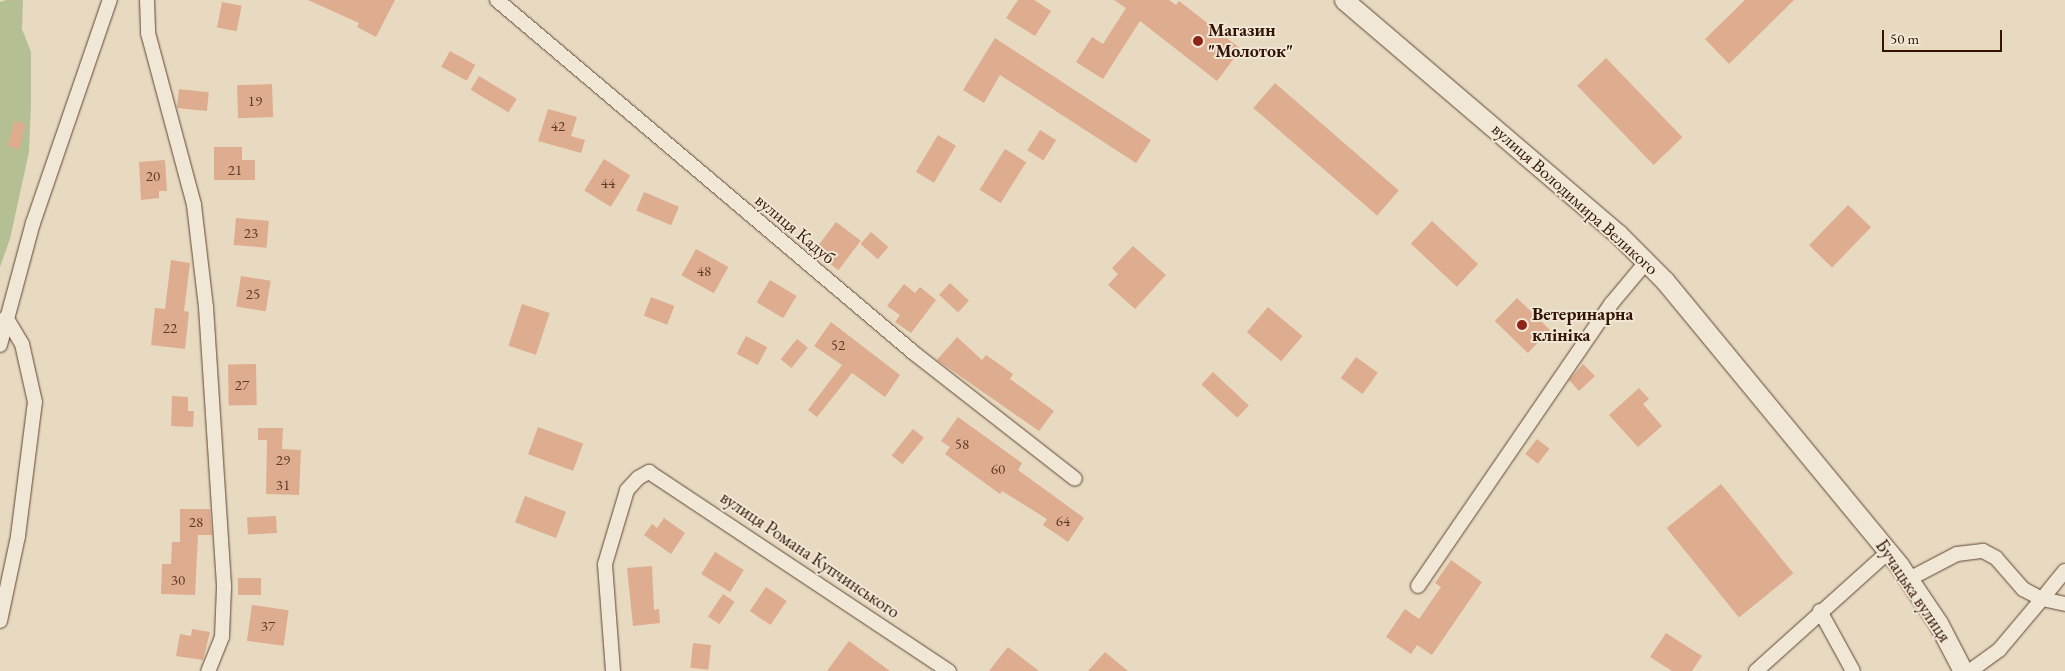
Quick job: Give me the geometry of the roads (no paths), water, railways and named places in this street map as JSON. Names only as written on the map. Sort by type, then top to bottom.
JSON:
[{"type":"main road","name":"вулиця Володимира Великого","points":[[1344,0],[1647,261],[1858,515]]},
{"type":"main road","name":"Бучацька вулиця","points":[[1858,515],[1909,579],[1938,622],[1963,671]]},
{"type":"street","points":[[0,345],[6,317],[36,214],[110,0]]},
{"type":"street","points":[[147,0],[148,33],[194,205],[206,307],[224,587],[222,637],[208,671]]},
{"type":"street","name":"вулиця Кадуб","points":[[496,0],[914,353],[1075,479]]},
{"type":"street","points":[[1418,586],[1610,304],[1647,261]]},
{"type":"street","points":[[0,621],[18,536],[35,402],[22,344],[6,317]]},
{"type":"street","name":"вулиця Романа Купчинського","points":[[613,671],[606,564],[627,490],[638,478],[649,472],[949,671]]},
{"type":"street","points":[[1909,579],[1958,554],[1977,550],[1992,555],[2017,584],[2042,600],[2065,604]]},
{"type":"street","points":[[1756,671],[1820,611],[1888,552]]},
{"type":"street","points":[[1970,671],[1990,658],[2042,600],[2065,571]]},
{"type":"street","points":[[1820,611],[1853,671]]},
{"type":"place","name":"Магазин \"Молоток\"","points":[[1198,41]]},
{"type":"place","name":"Ветеринарна клініка","points":[[1522,325]]}]
